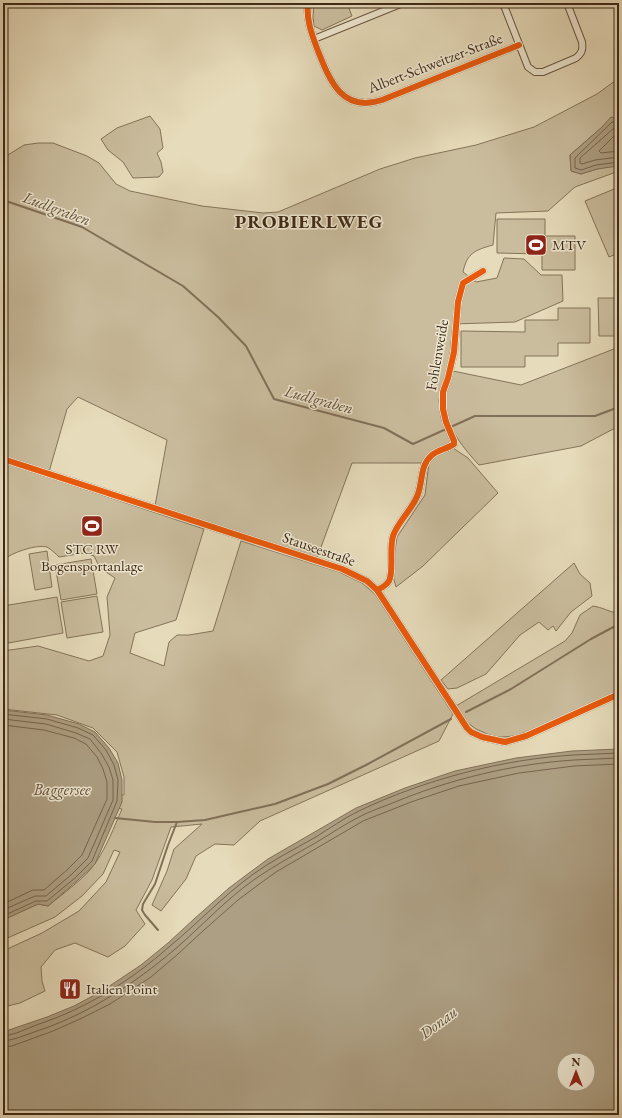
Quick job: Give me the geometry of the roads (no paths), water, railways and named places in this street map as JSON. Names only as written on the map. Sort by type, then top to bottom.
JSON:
[{"type":"street","name":"Albert-Schweitzer-Straße","points":[[308,3],[307,21],[327,74],[335,88],[348,98],[364,103],[373,103],[382,100],[519,45]]},
{"type":"street","points":[[314,39],[403,3]]},
{"type":"street","points":[[503,3],[528,67],[535,72],[543,72],[576,58],[581,54],[582,42],[567,3]]},
{"type":"street","name":"Fohlenweide","points":[[377,590],[384,587],[389,580],[390,552],[393,535],[417,496],[420,487],[421,472],[424,466],[433,454],[447,449],[454,444],[443,409],[443,392],[454,352],[458,302],[463,283],[483,271]]},
{"type":"street","name":"Stauseestraße","points":[[3,459],[342,569],[367,580],[377,590],[467,728],[471,732],[482,737],[505,742],[526,736],[619,694]]},
{"type":"water","points":[[611,117],[619,119],[618,166],[597,169],[581,174],[571,171],[570,155],[601,128]]},
{"type":"water","name":"Baggersee","points":[[3,710],[47,715],[79,724],[95,732],[109,748],[118,763],[122,780],[122,802],[95,864],[48,906],[38,904],[3,920]]},
{"type":"water","name":"Donau","points":[[619,749],[619,1115],[3,1115],[3,1032],[74,1006],[102,991],[141,965],[168,943],[229,888],[268,859],[356,808],[405,788],[455,771],[516,758],[572,751]]},
{"type":"waterway","name":"Ludlgraben","points":[[3,200],[82,227],[183,286],[218,317],[246,346],[274,399],[384,428],[413,444],[475,416],[595,416],[619,407]]},
{"type":"waterway","points":[[466,712],[511,689],[591,639],[619,624]]},
{"type":"waterway","points":[[115,818],[155,822],[205,820],[275,804],[328,784],[451,719]]},
{"type":"waterway","points":[[158,930],[142,910],[143,904],[155,884],[177,822]]},
{"type":"place","name":"MTV","points":[[536,245]]},
{"type":"place","name":"STC RW Bogensportanlage","points":[[92,526]]},
{"type":"place","name":"Italien Point","points":[[70,989]]},
{"type":"district","name":"PROBIERLWEG","points":[[309,221]]}]
